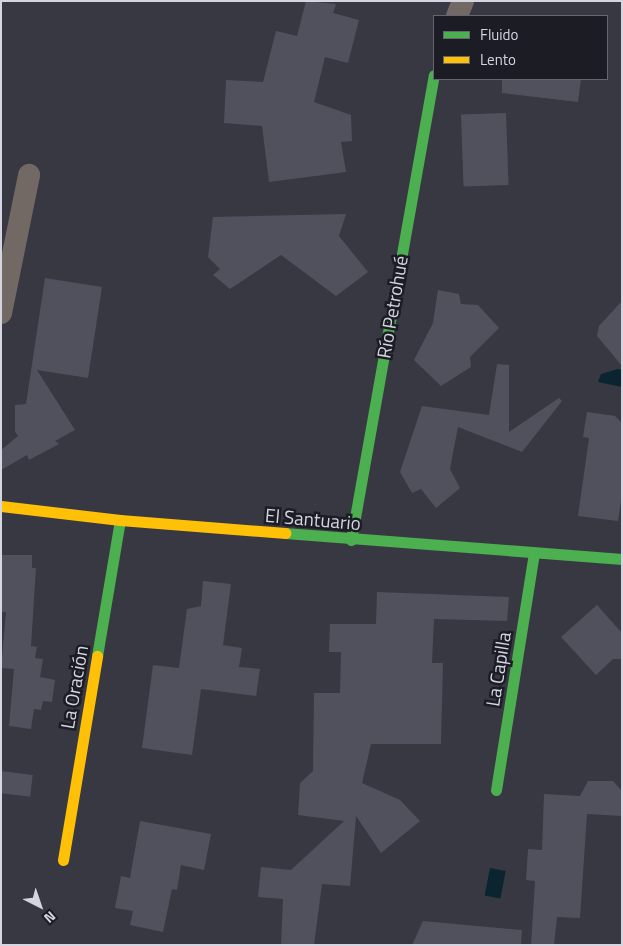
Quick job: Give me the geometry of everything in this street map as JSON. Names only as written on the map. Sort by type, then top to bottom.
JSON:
[{"type":"street","points":[[457,15],[463,1]]},
{"type":"street","name":"Río Petrohué","points":[[351,540],[433,80]]},
{"type":"street","points":[[1,313],[29,175]]},
{"type":"street","name":"El Santuario","points":[[1,506],[120,520],[351,540],[622,559]]},
{"type":"street","name":"La Oración","points":[[63,860],[120,520]]},
{"type":"street","name":"La Capilla","points":[[496,790],[534,553]]},
{"type":"water","points":[[618,369],[622,370],[622,387],[598,382],[601,374]]},
{"type":"water","points":[[490,868],[506,871],[500,899],[485,895]]},
{"type":"building","points":[[306,1],[336,4],[333,13],[359,20],[348,63],[325,57],[314,102],[351,115],[352,141],[341,142],[346,172],[269,182],[262,126],[224,123],[226,80],[263,82],[276,31],[297,36]]},
{"type":"building","points":[[502,80],[581,80],[578,102],[502,93]]},
{"type":"building","points":[[506,113],[509,185],[464,187],[461,115]]},
{"type":"building","points":[[346,214],[339,236],[368,272],[336,296],[281,255],[230,289],[213,275],[220,269],[208,257],[213,217]]},
{"type":"building","points":[[45,278],[102,287],[88,378],[37,370],[75,430],[55,441],[59,444],[29,460],[27,455],[1,470],[1,450],[18,436],[15,431],[15,405],[26,404]]},
{"type":"building","points":[[438,290],[459,294],[461,304],[478,305],[499,328],[470,357],[471,367],[441,386],[414,360],[433,323]]},
{"type":"building","points":[[622,301],[622,366],[597,336],[599,326]]},
{"type":"building","points":[[497,364],[509,365],[509,432],[559,398],[562,401],[522,452],[458,427],[450,469],[460,488],[436,508],[421,489],[412,493],[400,472],[422,406],[489,415]]},
{"type":"building","points":[[587,412],[615,416],[622,423],[622,494],[618,521],[578,516],[589,438],[583,437]]},
{"type":"building","points":[[1,555],[32,555],[32,568],[36,568],[31,646],[37,647],[35,658],[43,659],[40,677],[55,680],[52,702],[43,701],[41,710],[34,709],[31,729],[9,726],[14,669],[1,668],[6,612],[2,612]]},
{"type":"building","points":[[203,581],[231,584],[223,645],[242,648],[239,667],[260,669],[256,696],[201,689],[192,755],[142,748],[153,665],[179,668],[187,609],[201,606]]},
{"type":"building","points":[[377,592],[509,597],[507,621],[434,619],[432,663],[443,663],[441,744],[371,744],[362,783],[400,800],[420,821],[381,853],[356,816],[350,886],[322,884],[314,945],[281,945],[283,899],[258,897],[261,867],[291,870],[344,821],[298,815],[300,783],[313,771],[314,693],[340,693],[341,652],[329,652],[330,624],[376,624]]},
{"type":"building","points":[[597,605],[622,633],[622,659],[613,659],[596,675],[561,637]]},
{"type":"building","points":[[1,771],[33,775],[30,797],[1,793]]},
{"type":"building","points":[[588,781],[613,781],[622,791],[622,816],[587,814],[580,918],[557,917],[554,945],[531,945],[535,881],[526,880],[528,849],[542,850],[544,794],[580,796]]},
{"type":"building","points":[[140,821],[211,834],[204,870],[181,865],[177,890],[172,889],[163,932],[130,925],[133,911],[115,908],[121,876],[130,878]]},
{"type":"building","points":[[423,921],[522,930],[521,945],[412,945]]},
{"type":"traffic: fast","points":[[351,540],[433,80]]},
{"type":"traffic: fast","points":[[97,656],[120,520]]},
{"type":"traffic: fast","points":[[285,533],[622,559]]},
{"type":"traffic: fast","points":[[496,790],[534,553]]},
{"type":"traffic: slow","points":[[1,506],[120,520],[285,533]]},
{"type":"traffic: slow","points":[[63,860],[97,656]]}]
